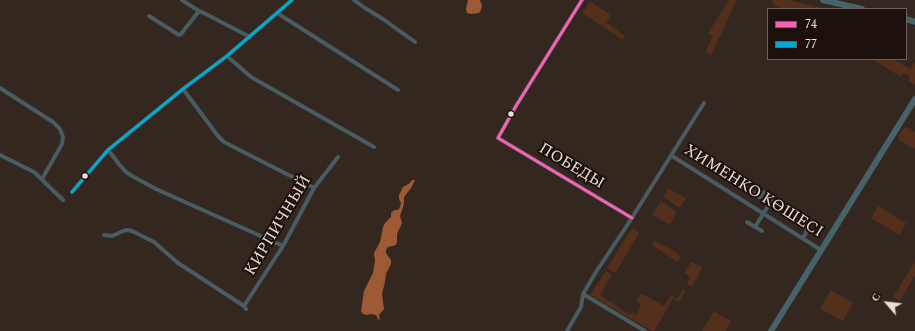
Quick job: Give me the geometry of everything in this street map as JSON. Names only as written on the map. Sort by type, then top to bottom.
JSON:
[{"type":"main road","points":[[823,0],[858,8]]},
{"type":"main road","name":"ХИМЕНКО КӨШЕСІ","points":[[771,331],[915,101]]},
{"type":"street","points":[[182,0],[199,11],[250,36]]},
{"type":"street","points":[[72,192],[108,150],[183,89],[227,56],[292,0]]},
{"type":"street","points":[[354,0],[415,42]]},
{"type":"street","name":"ПОБЕДЫ","points":[[582,0],[516,106],[498,138],[632,218]]},
{"type":"street","points":[[149,16],[179,35],[199,11]]},
{"type":"street","points":[[278,13],[398,90]]},
{"type":"street","points":[[227,56],[247,74],[255,79],[374,147]]},
{"type":"street","points":[[0,88],[53,122],[60,129],[63,137],[62,144],[42,179]]},
{"type":"street","points":[[183,89],[224,142],[314,188]]},
{"type":"street","points":[[567,331],[581,307],[583,294],[596,272],[672,156],[704,104]]},
{"type":"street","points":[[108,150],[126,172],[132,176],[156,189],[284,246]]},
{"type":"street","points":[[0,155],[30,170],[42,179],[63,200]]},
{"type":"street","name":"ХИМЕНКО КӨШЕСІ","points":[[672,156],[821,250]]},
{"type":"street","name":"КИРПИЧНЫЙ","points":[[104,235],[112,236],[128,230],[154,242],[178,263],[245,308],[284,246],[314,188],[338,157]]},
{"type":"street","points":[[732,181],[759,197],[764,192],[782,203],[779,210],[780,212],[806,228],[807,231],[803,238]]},
{"type":"street","points":[[755,227],[774,197]]},
{"type":"street","points":[[747,222],[762,231]]},
{"type":"street","points":[[583,294],[645,331]]},
{"type":"shaded area","points":[[468,0],[480,0],[482,6],[479,13],[467,13],[466,9]]},
{"type":"shaded area","points":[[729,0],[737,0],[711,55],[705,52],[713,37],[708,33]]},
{"type":"shaded area","points":[[772,0],[788,0],[822,8],[779,8],[773,4]]},
{"type":"shaded area","points":[[590,1],[609,14],[610,17],[606,22],[625,36],[623,40],[582,13]]},
{"type":"shaded area","points":[[874,60],[895,60],[910,69],[915,62],[914,85],[908,81],[910,77],[903,73],[901,77]]},
{"type":"shaded area","points":[[908,127],[915,132],[915,148],[912,148],[899,140],[898,136],[904,128]]},
{"type":"shaded area","points":[[412,180],[415,180],[404,197],[404,204],[400,216],[402,223],[397,234],[396,245],[388,247],[386,250],[386,253],[391,260],[391,264],[386,274],[382,294],[384,309],[379,315],[380,320],[376,315],[363,314],[361,311],[364,291],[373,273],[375,261],[374,253],[380,242],[383,227],[391,217],[391,213],[394,210],[398,210],[400,207],[401,203],[399,195],[403,187]]},
{"type":"shaded area","points":[[668,188],[686,198],[680,208],[663,197]]},
{"type":"shaded area","points":[[661,201],[677,212],[670,225],[652,215]]},
{"type":"shaded area","points":[[878,206],[906,223],[900,235],[871,218]]},
{"type":"shaded area","points":[[632,228],[639,233],[616,272],[612,272],[607,268]]},
{"type":"shaded area","points":[[655,241],[679,254],[680,257],[678,262],[652,245]]},
{"type":"shaded area","points":[[691,262],[702,267],[692,286],[688,285],[687,283],[690,277],[684,273]]},
{"type":"shaded area","points":[[914,263],[915,275],[900,301],[893,297]]},
{"type":"shaded area","points":[[606,271],[610,273],[611,276],[600,295],[630,315],[632,312],[636,314],[641,306],[637,302],[640,295],[643,294],[664,306],[671,295],[677,299],[683,290],[686,289],[679,302],[673,299],[654,331],[652,331],[590,295]]},
{"type":"shaded area","points":[[831,290],[853,303],[843,321],[820,309]]},
{"type":"shaded area","points":[[714,311],[731,321],[726,331],[702,331]]},
{"type":"transit line","name":"77","points":[[72,192],[108,150],[183,89],[227,56],[292,0]]},
{"type":"transit line","name":"74","points":[[582,0],[516,106],[498,138],[632,218]]}]
